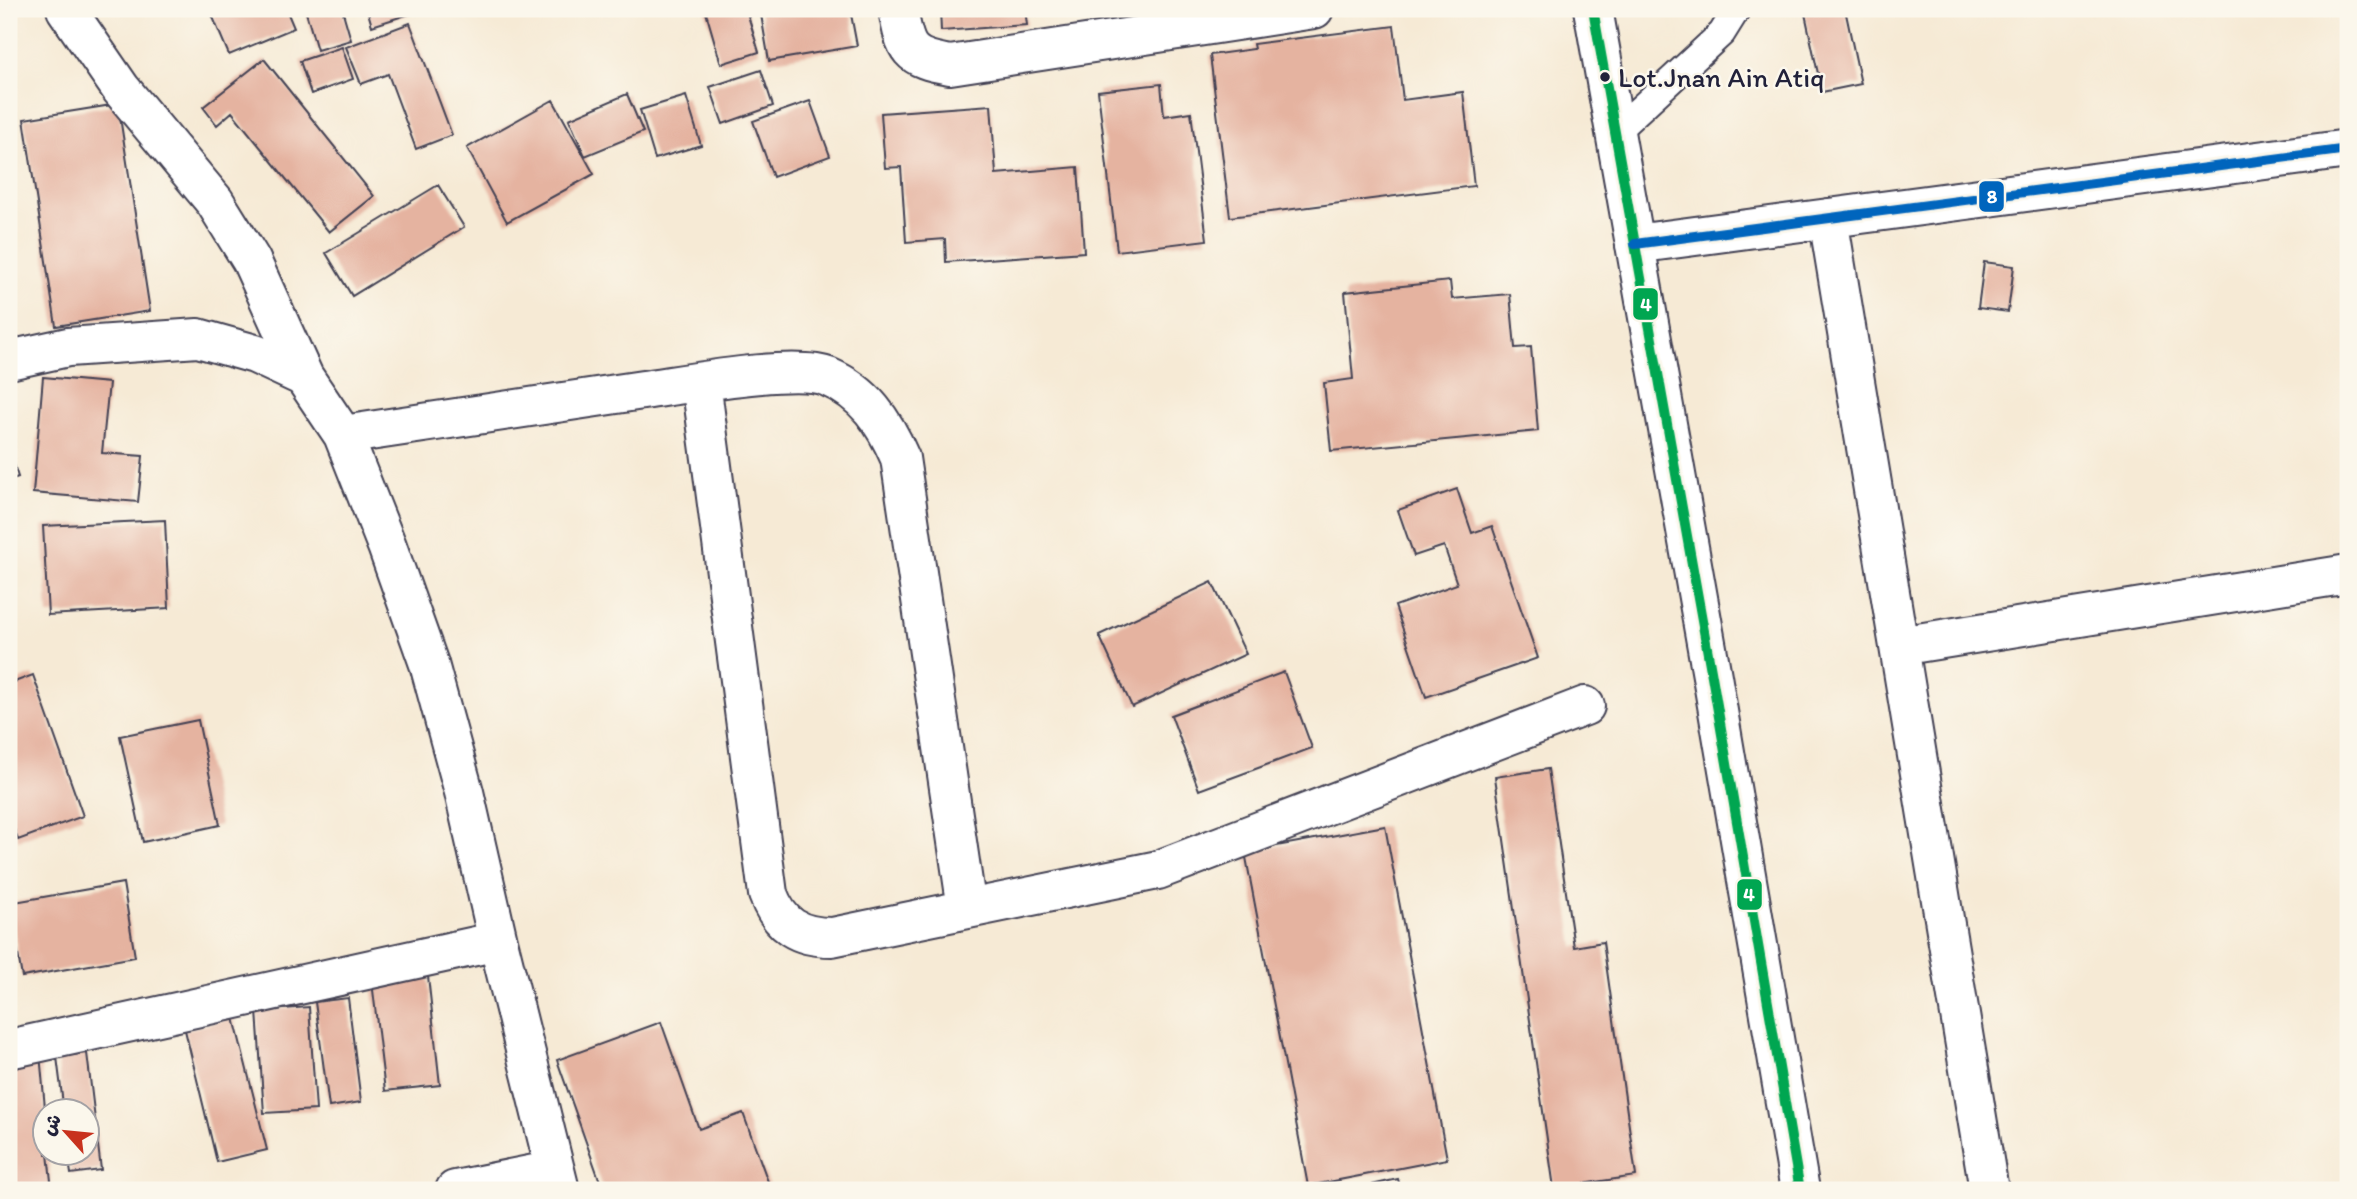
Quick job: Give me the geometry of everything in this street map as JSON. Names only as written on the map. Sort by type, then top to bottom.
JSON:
[{"type":"street","points":[[66,9],[121,89],[215,202],[251,260],[304,377],[343,435],[387,546],[429,664],[464,792],[557,1180],[455,1190]]},
{"type":"street","points":[[898,9],[902,32],[910,51],[925,61],[950,65],[1314,9]]},
{"type":"street","points":[[1593,9],[1800,1190]]},
{"type":"street","points":[[1635,244],[2348,149]]},
{"type":"street","points":[[1828,218],[1989,1190]]},
{"type":"street","points":[[9,360],[68,347],[198,338],[255,354],[304,377]]},
{"type":"street","points":[[343,435],[701,382],[796,371],[826,376],[862,398],[888,430],[900,458],[967,909]]},
{"type":"street","points":[[701,382],[768,894],[782,919],[797,932],[812,937],[832,937],[1158,870],[1585,706]]},
{"type":"street","points":[[1899,646],[2348,574]]},
{"type":"street","points":[[9,1049],[498,941]]},
{"type":"lane","points":[[1615,132],[1720,21],[1737,9]]},
{"type":"building","points":[[227,9],[286,9],[294,28],[229,55],[212,15]]},
{"type":"building","points":[[305,9],[342,9],[351,40],[317,50]]},
{"type":"building","points":[[367,9],[425,9],[372,26]]},
{"type":"building","points":[[705,9],[746,9],[759,52],[721,64]]},
{"type":"building","points":[[760,9],[850,9],[857,46],[769,61]]},
{"type":"building","points":[[940,9],[1025,9],[1027,25],[941,31]]},
{"type":"building","points":[[1804,9],[1845,9],[1861,84],[1822,92]]},
{"type":"building","points":[[410,23],[452,135],[416,149],[388,74],[361,84],[346,47]]},
{"type":"building","points":[[1394,26],[1403,100],[1463,92],[1474,186],[1230,217],[1210,55],[1254,49],[1253,44]]},
{"type":"building","points":[[342,47],[353,79],[311,94],[300,61]]},
{"type":"building","points":[[264,59],[374,196],[329,232],[232,112],[217,125],[203,107]]},
{"type":"building","points":[[761,70],[773,106],[723,124],[710,87]]},
{"type":"building","points":[[1161,84],[1164,116],[1191,112],[1207,240],[1117,251],[1098,91]]},
{"type":"building","points":[[627,94],[643,132],[585,156],[569,119]]},
{"type":"building","points":[[686,96],[701,145],[655,159],[640,110]]},
{"type":"building","points":[[553,100],[594,174],[507,222],[467,148]]},
{"type":"building","points":[[810,101],[830,156],[773,177],[753,121]]},
{"type":"building","points":[[118,104],[150,311],[56,326],[24,119]]},
{"type":"building","points":[[991,105],[996,174],[1078,167],[1084,252],[946,262],[945,239],[906,242],[901,167],[885,168],[881,113]]},
{"type":"building","points":[[438,185],[464,227],[352,296],[326,253]]},
{"type":"building","points":[[1984,262],[2014,266],[2008,312],[1978,308]]},
{"type":"building","points":[[1450,281],[1452,299],[1510,294],[1515,348],[1531,347],[1538,431],[1331,451],[1324,383],[1353,379],[1345,292]]},
{"type":"building","points":[[43,377],[109,383],[102,453],[143,456],[138,502],[33,493]]},
{"type":"building","points":[[9,449],[18,477],[9,480]]},
{"type":"building","points":[[1457,489],[1472,533],[1492,526],[1538,658],[1426,697],[1395,606],[1457,584],[1444,546],[1414,556],[1398,510]]},
{"type":"building","points":[[165,520],[169,608],[48,615],[43,526]]},
{"type":"building","points":[[1212,582],[1246,654],[1132,707],[1099,635]]},
{"type":"building","points":[[1284,672],[1312,748],[1199,790],[1171,715]]},
{"type":"building","points":[[33,675],[83,816],[18,840],[9,815],[9,684]]},
{"type":"building","points":[[198,720],[220,825],[143,842],[120,736]]},
{"type":"building","points":[[1548,769],[1574,947],[1603,942],[1636,1176],[1554,1188],[1495,777]]},
{"type":"building","points":[[1385,826],[1447,1159],[1308,1186],[1245,852]]},
{"type":"building","points":[[123,883],[135,957],[22,977],[9,903]]},
{"type":"building","points":[[427,967],[440,1085],[385,1091],[371,973]]},
{"type":"building","points":[[348,998],[361,1102],[329,1107],[315,1002]]},
{"type":"building","points":[[309,1007],[316,1110],[264,1113],[257,1011]]},
{"type":"building","points":[[234,1018],[267,1150],[217,1162],[185,1030]]},
{"type":"building","points":[[661,1022],[699,1129],[743,1113],[771,1190],[603,1190],[557,1060]]},
{"type":"building","points":[[87,1053],[92,1098],[62,1098],[57,1057]]},
{"type":"building","points":[[40,1054],[44,1098],[32,1098],[32,1168],[50,1168],[52,1190],[9,1190],[9,1057]]},
{"type":"building","points":[[70,1168],[101,1168],[101,1170],[71,1174]]},
{"type":"building","points":[[1398,1179],[1401,1190],[1354,1190],[1354,1189]]},
{"type":"transit line","name":"4","points":[[1593,9],[1800,1190]]},
{"type":"transit line","name":"8","points":[[1635,244],[2348,149]]},
{"type":"place","name":"Lot.Jnan Ain Atiq","points":[[1605,77]]}]
